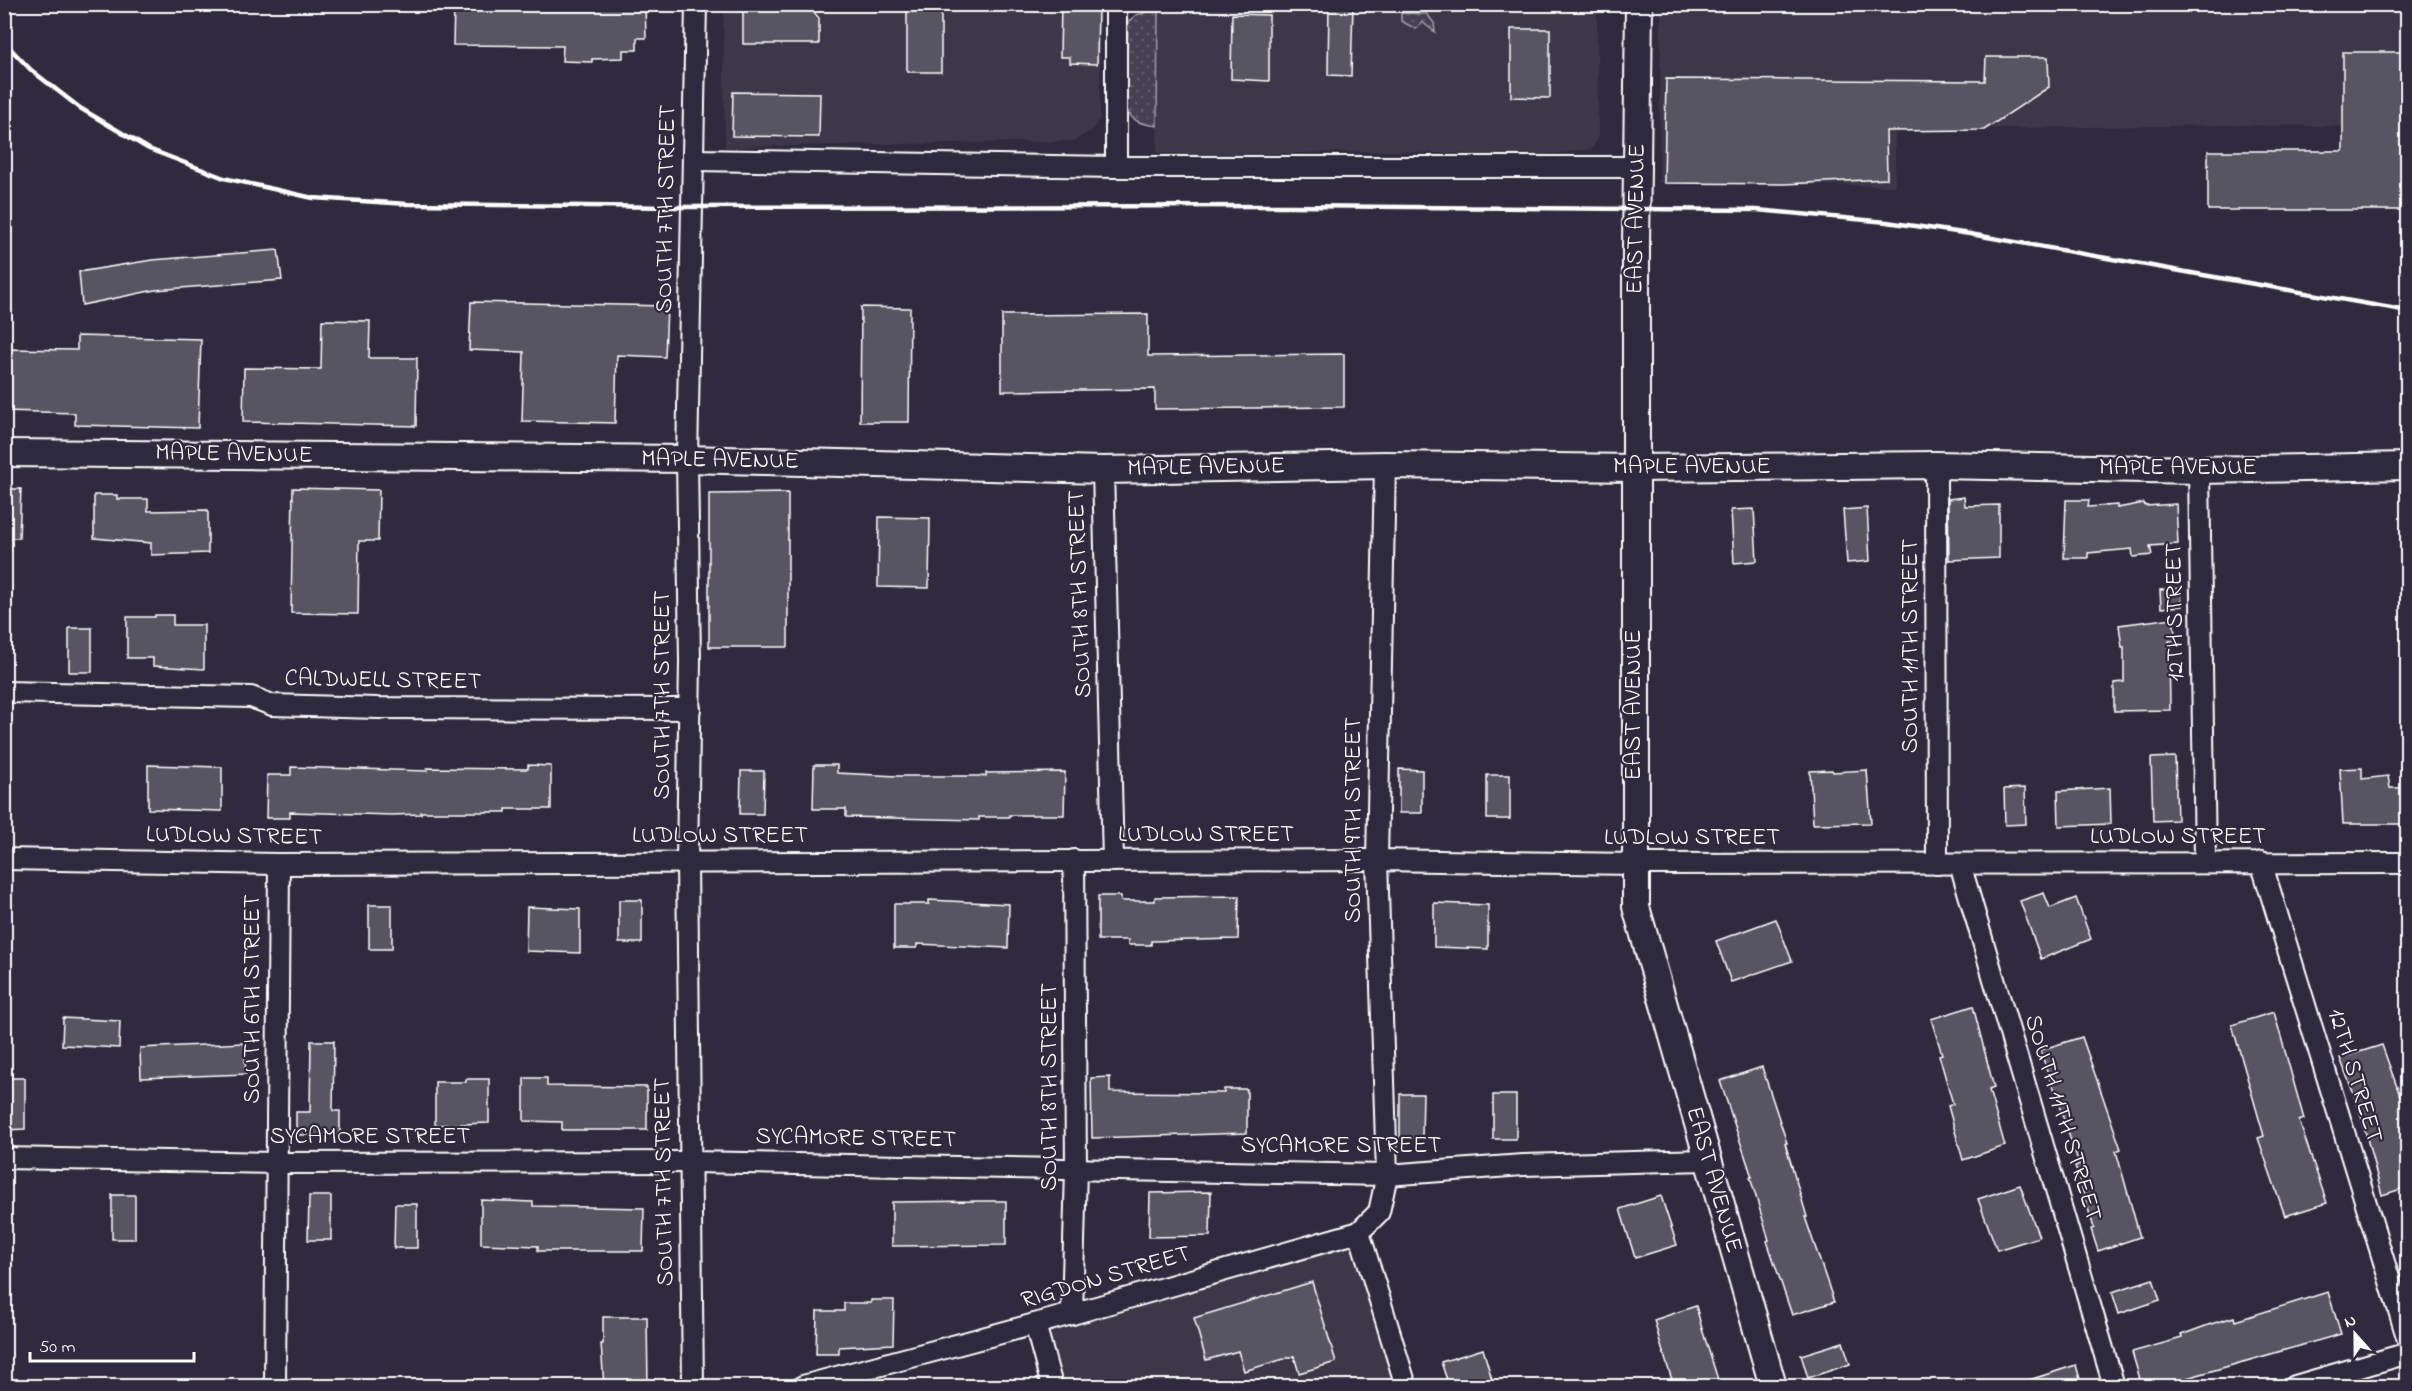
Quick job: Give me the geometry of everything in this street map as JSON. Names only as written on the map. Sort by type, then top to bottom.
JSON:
[{"type":"street","name":"SOUTH 7TH STREET","points":[[693,1386],[687,862],[690,709],[687,459],[696,4]]},
{"type":"street","points":[[1116,4],[1116,167]]},
{"type":"street","name":"EAST AVENUE","points":[[1639,4],[1635,468],[1634,864],[1636,907],[1706,1160],[1773,1386]]},
{"type":"street","points":[[694,160],[1116,167],[1637,167]]},
{"type":"street","name":"MAPLE AVENUE","points":[[4,453],[687,459],[1103,470],[1385,465],[1635,468],[1936,465],[2199,470],[2408,466]]},
{"type":"street","name":"SOUTH 9TH STREET","points":[[1385,465],[1377,860],[1386,1175]]},
{"type":"street","name":"SOUTH 11TH STREET","points":[[1936,465],[1937,864]]},
{"type":"street","name":"SOUTH 8TH STREET","points":[[1103,470],[1113,861]]},
{"type":"street","name":"12TH STREET","points":[[2199,470],[2205,861]]},
{"type":"street","name":"CALDWELL STREET","points":[[4,692],[251,697],[272,705],[377,708],[690,709]]},
{"type":"street","name":"LUDLOW STREET","points":[[4,859],[279,864],[1074,860],[1377,860],[1634,864],[2205,861],[2408,863]]},
{"type":"street","name":"SOUTH 8TH STREET","points":[[1072,1314],[1076,1169],[1074,860]]},
{"type":"street","name":"12TH STREET","points":[[2262,862],[2408,1340]]},
{"type":"street","name":"SOUTH 6TH STREET","points":[[275,1386],[279,864]]},
{"type":"street","name":"SOUTH 11TH STREET","points":[[1960,864],[2114,1386]]},
{"type":"street","name":"SYCAMORE STREET","points":[[4,1158],[278,1163],[691,1162],[1386,1175],[1522,1165],[1706,1160]]},
{"type":"street","points":[[1386,1175],[1379,1212],[1359,1232],[1406,1386]]},
{"type":"street","name":"RIGDON STREET","points":[[803,1386],[1072,1314],[1359,1232]]},
{"type":"street","points":[[1035,1324],[1052,1386]]},
{"type":"street","points":[[2295,1386],[2408,1353]]},
{"type":"shaded area","points":[[723,5],[1100,5],[1100,118],[1092,130],[1074,141],[725,147]]},
{"type":"shaded area","points":[[1158,5],[1597,5],[1598,138],[1592,149],[1537,156],[1370,151],[1204,156],[1157,153]]},
{"type":"shaded area","points":[[1661,5],[2407,5],[2407,127],[2230,125],[1895,130],[1895,186],[1659,183]]},
{"type":"shaded area","points":[[1158,12],[1157,126],[1134,119],[1130,116],[1126,106],[1128,22],[1136,15]]},
{"type":"shaded area","points":[[1401,13],[1427,14],[1434,23],[1435,32],[1422,22],[1416,29],[1401,21]]},
{"type":"shaded area","points":[[1359,1232],[1406,1386],[1052,1386],[1035,1324]]},
{"type":"building","points":[[454,4],[645,4],[646,38],[637,38],[637,50],[623,50],[623,58],[592,59],[592,62],[562,61],[563,46],[453,45]]},
{"type":"building","points":[[743,4],[806,4],[819,18],[819,44],[743,44]]},
{"type":"building","points":[[907,4],[941,4],[941,72],[907,72]]},
{"type":"building","points":[[1061,4],[1098,4],[1097,64],[1070,63],[1070,57],[1060,57]]},
{"type":"building","points":[[1329,4],[1353,4],[1351,76],[1328,75]]},
{"type":"building","points":[[1232,14],[1269,15],[1269,81],[1231,79]]},
{"type":"building","points":[[1511,29],[1550,29],[1550,98],[1511,97]]},
{"type":"building","points":[[2343,52],[2408,52],[2408,210],[2208,210],[2208,151],[2343,151]]},
{"type":"building","points":[[1986,57],[2048,57],[2049,87],[1984,130],[1886,131],[1887,179],[1785,184],[1664,183],[1666,79],[1985,81]]},
{"type":"building","points":[[733,92],[820,93],[819,137],[732,136]]},
{"type":"building","points":[[278,250],[282,280],[155,290],[82,305],[79,272],[152,260]]},
{"type":"building","points":[[471,302],[667,306],[665,357],[617,355],[615,423],[522,421],[524,352],[469,350]]},
{"type":"building","points":[[861,307],[910,308],[909,422],[860,422]]},
{"type":"building","points":[[1148,314],[1148,356],[1344,354],[1344,407],[1155,409],[1155,389],[1002,391],[1002,315]]},
{"type":"building","points":[[322,320],[370,321],[369,358],[417,358],[416,426],[243,422],[244,368],[321,369]]},
{"type":"building","points":[[77,336],[201,339],[198,428],[75,425],[75,413],[4,411],[4,349],[77,350]]},
{"type":"building","points":[[293,488],[379,490],[378,541],[359,541],[358,614],[291,613]]},
{"type":"building","points":[[4,489],[21,489],[19,538],[4,538]]},
{"type":"building","points":[[788,493],[788,647],[709,647],[709,494]]},
{"type":"building","points":[[94,495],[117,495],[117,499],[148,499],[148,511],[208,510],[208,553],[151,555],[151,543],[94,538]]},
{"type":"building","points":[[1964,497],[1965,506],[1999,505],[1999,558],[1949,560],[1948,499]]},
{"type":"building","points":[[2066,500],[2089,500],[2088,507],[2117,505],[2117,508],[2144,503],[2145,506],[2176,504],[2178,544],[2150,546],[2152,555],[2133,557],[2132,549],[2088,553],[2088,558],[2064,558]]},
{"type":"building","points":[[1867,508],[1870,561],[1847,563],[1843,510]]},
{"type":"building","points":[[1754,509],[1757,561],[1734,563],[1731,510]]},
{"type":"building","points":[[879,517],[930,518],[929,588],[878,587]]},
{"type":"building","points":[[2181,588],[2182,606],[2161,608],[2160,590]]},
{"type":"building","points":[[155,615],[173,615],[173,625],[204,625],[204,669],[153,666],[153,658],[127,658],[127,617],[155,617]]},
{"type":"building","points":[[2173,618],[2176,641],[2169,641],[2170,710],[2114,711],[2114,683],[2124,682],[2124,647],[2122,647],[2119,625]]},
{"type":"building","points":[[69,628],[92,628],[92,672],[69,672]]},
{"type":"building","points":[[2175,757],[2177,820],[2153,821],[2151,758]]},
{"type":"building","points":[[148,765],[222,767],[222,811],[148,809]]},
{"type":"building","points":[[528,765],[551,766],[551,809],[506,809],[506,812],[421,812],[421,814],[392,815],[290,812],[290,818],[266,818],[267,775],[291,775],[291,767],[427,771],[427,768],[528,769]]},
{"type":"building","points":[[814,765],[837,765],[837,773],[897,776],[986,776],[986,773],[1065,772],[1064,815],[1009,815],[1009,817],[979,817],[979,820],[846,817],[846,809],[813,809]]},
{"type":"building","points":[[2362,768],[2362,779],[2388,776],[2390,788],[2408,788],[2408,824],[2343,824],[2340,769]]},
{"type":"building","points":[[1399,769],[1422,770],[1422,813],[1399,813]]},
{"type":"building","points":[[1832,770],[1833,772],[1867,770],[1871,823],[1813,824],[1810,771]]},
{"type":"building","points":[[741,771],[764,771],[763,814],[740,814]]},
{"type":"building","points":[[1487,775],[1510,775],[1510,819],[1487,819]]},
{"type":"building","points":[[2025,788],[2026,824],[2005,825],[2004,789]]},
{"type":"building","points":[[2110,788],[2111,824],[2059,826],[2058,791]]},
{"type":"building","points":[[2044,893],[2050,908],[2076,898],[2091,939],[2041,959],[2020,901]]},
{"type":"building","points":[[1098,896],[1121,896],[1121,901],[1155,901],[1155,897],[1239,896],[1238,939],[1151,941],[1151,945],[1128,945],[1128,940],[1098,940]]},
{"type":"building","points":[[619,900],[642,900],[642,943],[619,943]]},
{"type":"building","points":[[929,900],[1009,904],[1008,948],[917,944],[917,948],[894,948],[894,904],[929,904]]},
{"type":"building","points":[[1434,903],[1488,905],[1488,949],[1434,947]]},
{"type":"building","points":[[369,905],[392,905],[392,949],[369,949]]},
{"type":"building","points":[[527,907],[580,909],[580,953],[526,951]]},
{"type":"building","points":[[1776,919],[1792,961],[1731,982],[1716,941]]},
{"type":"building","points":[[1973,1006],[1994,1088],[1989,1090],[2005,1146],[1963,1160],[1948,1106],[1953,1104],[1939,1055],[1942,1054],[1931,1019]]},
{"type":"building","points":[[2274,1012],[2304,1119],[2299,1121],[2327,1203],[2285,1216],[2258,1138],[2264,1136],[2232,1025]]},
{"type":"building","points":[[63,1018],[120,1021],[119,1048],[62,1045]]},
{"type":"building","points":[[2082,1037],[2121,1149],[2116,1151],[2140,1237],[2098,1251],[2091,1229],[2094,1228],[2075,1166],[2079,1164],[2040,1050]]},
{"type":"building","points":[[311,1041],[334,1041],[333,1111],[340,1111],[340,1135],[296,1135],[296,1112],[310,1112]]},
{"type":"building","points":[[244,1043],[246,1074],[141,1078],[140,1048]]},
{"type":"building","points":[[2382,1045],[2408,1118],[2408,1187],[2382,1195],[2359,1108],[2340,1058]]},
{"type":"building","points":[[1762,1067],[1787,1143],[1785,1143],[1807,1217],[1805,1217],[1834,1302],[1792,1315],[1767,1241],[1769,1240],[1750,1177],[1752,1177],[1720,1081]]},
{"type":"building","points":[[1110,1077],[1110,1092],[1224,1093],[1224,1089],[1247,1089],[1247,1133],[1092,1138],[1091,1078]]},
{"type":"building","points":[[4,1078],[25,1078],[25,1129],[4,1130]]},
{"type":"building","points":[[524,1078],[547,1078],[547,1086],[647,1087],[647,1130],[562,1130],[562,1122],[524,1121]]},
{"type":"building","points":[[466,1079],[489,1079],[489,1123],[435,1125],[435,1082],[466,1082]]},
{"type":"building","points":[[1400,1094],[1423,1094],[1422,1138],[1400,1138]]},
{"type":"building","points":[[1493,1095],[1516,1095],[1516,1139],[1493,1139]]},
{"type":"building","points":[[2020,1185],[2039,1237],[1997,1250],[1978,1199]]},
{"type":"building","points":[[1211,1192],[1210,1236],[1149,1237],[1150,1193]]},
{"type":"building","points":[[112,1195],[135,1195],[135,1239],[112,1239]]},
{"type":"building","points":[[309,1196],[331,1196],[331,1240],[308,1240]]},
{"type":"building","points":[[1661,1196],[1677,1245],[1635,1258],[1620,1209]]},
{"type":"building","points":[[481,1200],[533,1202],[533,1206],[644,1208],[643,1251],[538,1251],[538,1246],[481,1244]]},
{"type":"building","points":[[1006,1201],[1006,1245],[892,1246],[892,1202]]},
{"type":"building","points":[[395,1204],[417,1204],[417,1248],[394,1248]]},
{"type":"building","points":[[2153,1279],[2160,1300],[2119,1314],[2112,1292]]},
{"type":"building","points":[[1312,1282],[1336,1362],[1299,1373],[1294,1356],[1244,1371],[1238,1351],[1206,1360],[1194,1318]]},
{"type":"building","points":[[2328,1292],[2341,1334],[2159,1386],[2142,1386],[2132,1352],[2182,1338],[2181,1335],[2211,1324],[2234,1317],[2235,1321]]},
{"type":"building","points":[[871,1300],[894,1300],[893,1344],[839,1347],[839,1354],[816,1354],[817,1311],[844,1311],[844,1303],[871,1303]]},
{"type":"building","points":[[1696,1306],[1720,1386],[1674,1386],[1662,1349],[1654,1320]]},
{"type":"building","points":[[603,1317],[647,1317],[648,1386],[604,1386],[601,1344],[603,1344]]},
{"type":"building","points":[[1843,1342],[1850,1364],[1808,1378],[1801,1355]]},
{"type":"building","points":[[1483,1349],[1494,1386],[1449,1386],[1441,1362]]},
{"type":"building","points":[[2076,1365],[2082,1386],[2021,1386],[2020,1383]]},
{"type":"railway","points":[[4,42],[31,70],[80,108],[149,149],[224,178],[313,198],[408,204],[676,207],[1288,206],[1757,210],[1887,222],[1970,234],[2408,311]]}]
